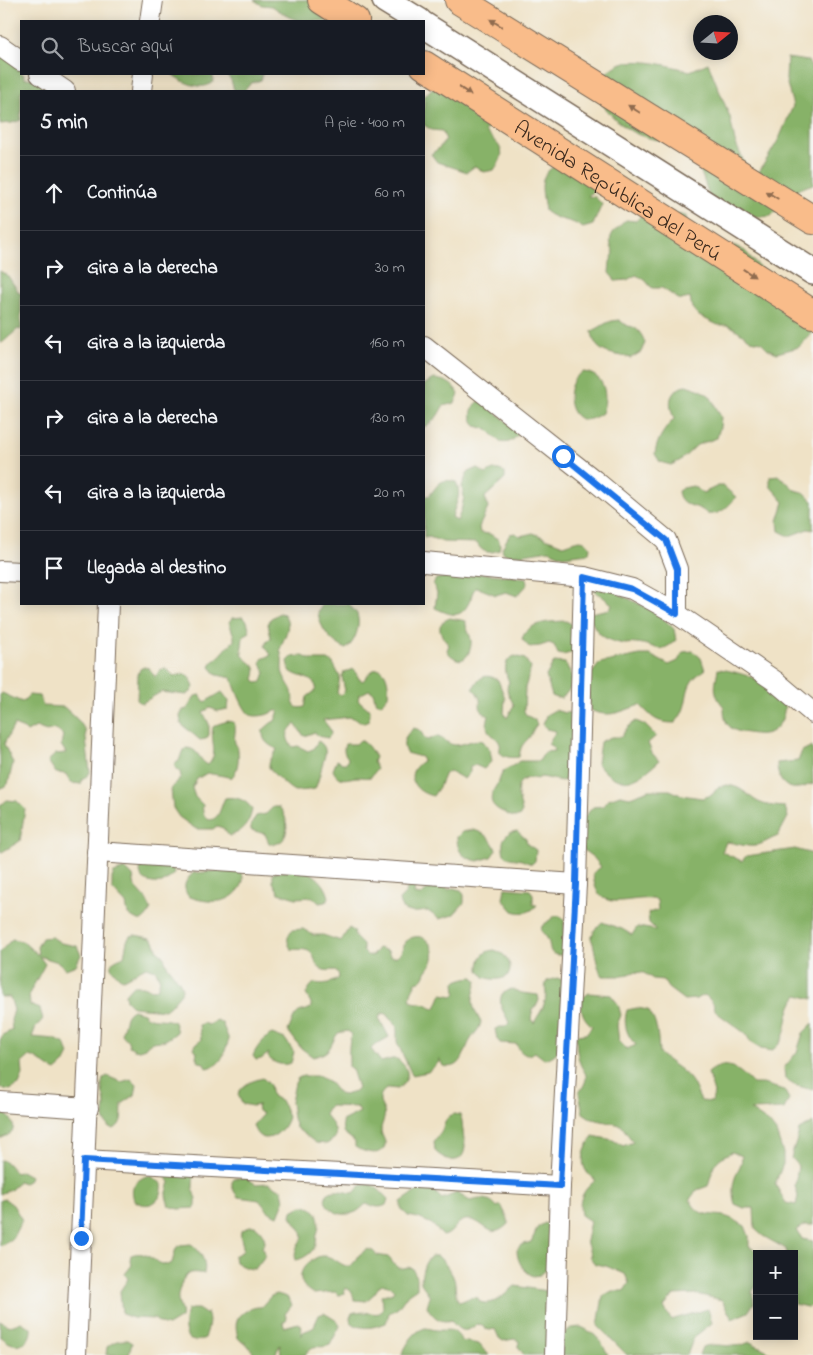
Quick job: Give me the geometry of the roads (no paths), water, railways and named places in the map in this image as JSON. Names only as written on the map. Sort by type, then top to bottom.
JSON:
[{"type":"highway","points":[[322,0],[353,20]]},
{"type":"highway","points":[[459,0],[813,220]]},
{"type":"highway","name":"Avenida República del Perú","points":[[425,66],[813,314]]},
{"type":"street","points":[[150,20],[153,0]]},
{"type":"street","points":[[385,0],[417,20]]},
{"type":"street","points":[[425,25],[813,272]]},
{"type":"street","points":[[0,46],[20,60]]},
{"type":"street","points":[[41,75],[64,90]]},
{"type":"street","points":[[141,90],[143,75]]},
{"type":"street","points":[[425,347],[594,480],[666,540],[677,569],[677,614]]},
{"type":"street","points":[[425,562],[584,577],[632,589],[677,614],[775,680],[813,713]]},
{"type":"street","points":[[0,571],[20,572]]},
{"type":"street","points":[[555,1355],[560,1186],[576,884],[584,577]]},
{"type":"street","points":[[76,1355],[108,605]]},
{"type":"street","points":[[98,852],[576,884]]},
{"type":"street","points":[[0,1102],[88,1108]]},
{"type":"street","points":[[84,1160],[560,1186]]}]
